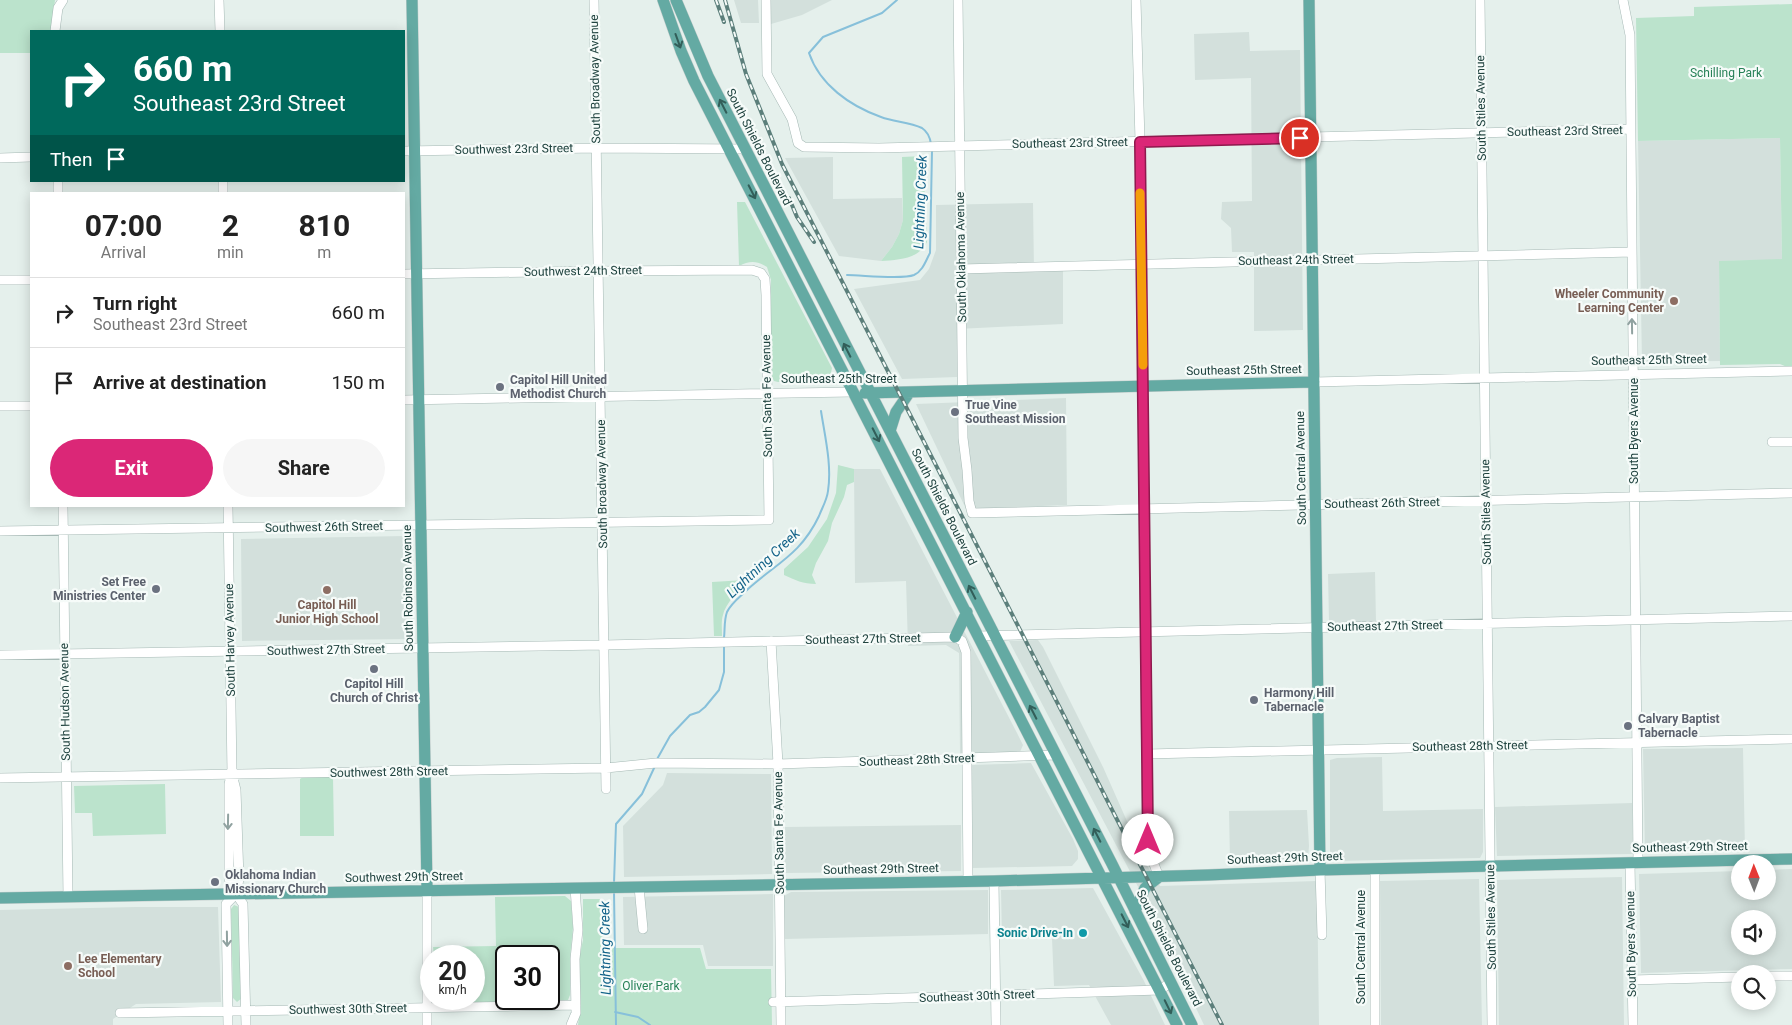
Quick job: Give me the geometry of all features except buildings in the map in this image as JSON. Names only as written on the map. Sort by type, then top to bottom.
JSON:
[{"type":"main road","name":"South Robinson Avenue","points":[[412,0],[409,151],[416,274],[427,890]]},
{"type":"main road","points":[[663,0],[694,81],[1177,1025]]},
{"type":"main road","name":"South Shields Boulevard","points":[[676,0],[704,69],[1119,878],[1192,1025]]},
{"type":"main road","name":"South Central Avenue","points":[[1309,0],[1320,870]]},
{"type":"main road","name":"Southeast 25th Street","points":[[853,392],[910,393],[1314,382]]},
{"type":"main road","points":[[890,431],[896,412],[910,393]]},
{"type":"main road","points":[[915,512],[927,505]]},
{"type":"main road","points":[[955,637],[967,612]]},
{"type":"main road","name":"Southeast 29th Street","points":[[779,884],[1119,878],[1320,870],[1792,859]]},
{"type":"main road","points":[[1135,912],[1145,888],[1159,877]]},
{"type":"main road","name":"Southwest 29th Street","points":[[0,898],[779,884]]},
{"type":"street","points":[[55,30],[58,8],[63,0]]},
{"type":"street","points":[[219,0],[220,30]]},
{"type":"street","name":"South Broadway Avenue","points":[[594,0],[606,789]]},
{"type":"street","name":"Southeast 23rd Street","points":[[766,0],[767,74],[792,119],[798,142],[804,148],[1140,142],[1631,129]]},
{"type":"street","name":"South Oklahoma Avenue","points":[[958,0],[963,438],[969,501],[972,513]]},
{"type":"street","points":[[1136,0],[1140,142],[1148,840],[1159,877]]},
{"type":"street","name":"South Stiles Avenue","points":[[1480,0],[1492,1025]]},
{"type":"street","name":"South Byers Avenue","points":[[1624,0],[1630,30],[1634,374],[1637,742],[1632,980],[1633,1025]]},
{"type":"street","name":"Southwest 23rd Street","points":[[409,151],[596,148],[745,149]]},
{"type":"street","points":[[0,158],[30,157]]},
{"type":"street","name":"Southeast 24th Street","points":[[961,269],[1632,252]]},
{"type":"street","name":"Southwest 24th Street","points":[[405,274],[752,270],[761,273]]},
{"type":"street","name":"South Santa Fe Avenue","points":[[761,273],[765,279],[766,295],[769,520]]},
{"type":"street","points":[[0,280],[30,280]]},
{"type":"street","name":"Southeast 25th Street","points":[[1314,382],[1792,371]]},
{"type":"street","name":"Southeast 25th Street","points":[[405,400],[853,392]]},
{"type":"street","points":[[0,406],[30,406]]},
{"type":"street","points":[[1772,442],[1792,442]]},
{"type":"street","name":"Southeast 26th Street","points":[[972,513],[1792,493]]},
{"type":"street","name":"South Hudson Avenue","points":[[63,507],[68,897]]},
{"type":"street","name":"South Harvey Avenue","points":[[228,507],[232,774],[229,784],[229,879],[243,904],[246,1025]]},
{"type":"street","name":"Southwest 26th Street","points":[[0,531],[769,520]]},
{"type":"street","name":"Southeast 27th Street","points":[[979,636],[1792,616]]},
{"type":"street","points":[[955,637],[962,642],[966,649],[968,881]]},
{"type":"street","name":"Southeast 27th Street","points":[[771,641],[955,637]]},
{"type":"street","name":"South Santa Fe Avenue","points":[[771,641],[778,764],[779,884],[777,1002],[781,1025]]},
{"type":"street","name":"Southwest 27th Street","points":[[0,655],[771,641]]},
{"type":"street","name":"Southeast 28th Street","points":[[1147,754],[1792,738]]},
{"type":"street","name":"Southeast 28th Street","points":[[778,764],[1056,755]]},
{"type":"street","name":"Southwest 28th Street","points":[[0,778],[606,768],[656,763],[778,764]]},
{"type":"street","name":"South Central Avenue","points":[[1375,869],[1375,1025]]},
{"type":"street","name":"South Central Avenue","points":[[1320,870],[1322,935]]},
{"type":"street","points":[[994,881],[996,1025]]},
{"type":"street","points":[[635,887],[643,928]]},
{"type":"street","points":[[571,1025],[575,1017],[576,1005],[575,959],[578,926],[575,888]]},
{"type":"street","name":"South Robinson Avenue","points":[[427,890],[427,945]]},
{"type":"street","points":[[228,1025],[226,904],[236,894]]},
{"type":"street","points":[[1776,976],[1792,976]]},
{"type":"street","points":[[1632,980],[1731,977]]},
{"type":"street","points":[[1160,990],[1171,982]]},
{"type":"street","name":"Southeast 30th Street","points":[[777,1002],[1160,990]]},
{"type":"street","name":"Southwest 30th Street","points":[[485,1006],[576,1005]]},
{"type":"street","name":"Southwest 30th Street","points":[[120,1013],[420,1007]]},
{"type":"street","name":"South Robinson Avenue","points":[[427,1010],[428,1025]]},
{"type":"shaded area","points":[[734,0],[758,0],[759,23],[741,23]]},
{"type":"shaded area","points":[[771,0],[832,0],[802,15],[771,24]]},
{"type":"shaded area","points":[[1249,32],[1250,51],[1300,50],[1303,330],[1254,331],[1254,252],[1232,252],[1231,228],[1221,219],[1222,202],[1252,201],[1251,78],[1195,80],[1194,34]]},
{"type":"shaded area","points":[[1780,138],[1782,260],[1719,261],[1720,361],[1642,362],[1638,141]]},
{"type":"shaded area","points":[[833,157],[833,199],[902,198],[903,220],[899,234],[881,261],[839,256],[785,158]]},
{"type":"shaded area","points":[[1033,203],[1034,270],[1063,270],[1063,324],[957,329],[957,377],[902,379],[854,289],[920,280],[929,269],[936,250],[936,205]]},
{"type":"shaded area","points":[[1066,398],[1067,505],[966,509],[916,404]]},
{"type":"shaded area","points":[[854,469],[880,469],[1023,745],[1020,752],[960,754],[959,653],[946,645],[908,646],[906,581],[855,583]]},
{"type":"shaded area","name":"Capitol Hill Junior High School","points":[[405,536],[411,542],[413,639],[242,641],[241,539]]},
{"type":"shaded area","points":[[1375,572],[1376,622],[1334,623],[1329,621],[1328,574]]},
{"type":"shaded area","points":[[1038,640],[1103,767],[1146,864],[1160,886],[1317,881],[1319,1025],[1204,1025],[1146,902],[1009,641]]},
{"type":"shaded area","points":[[1743,748],[1745,851],[1645,853],[1643,749]]},
{"type":"shaded area","points":[[1382,757],[1383,811],[1483,809],[1483,852],[1480,858],[1333,861],[1330,858],[1330,760],[1337,758]]},
{"type":"shaded area","points":[[1031,763],[1073,839],[1078,851],[1078,859],[1072,866],[973,868],[972,765]]},
{"type":"shaded area","points":[[667,773],[771,774],[772,874],[624,877],[623,826],[663,785]]},
{"type":"shaded area","points":[[1632,803],[1633,854],[1497,856],[1495,807]]},
{"type":"shaded area","points":[[1307,810],[1309,846],[1308,858],[1304,863],[1230,862],[1229,811]]},
{"type":"shaded area","points":[[961,825],[961,871],[785,873],[785,827]]},
{"type":"shaded area","points":[[1792,869],[1792,969],[1776,969],[1776,965],[1731,965],[1731,971],[1641,973],[1639,874],[1731,871],[1731,900],[1776,900],[1776,870]]},
{"type":"shaded area","points":[[1622,877],[1624,1025],[1499,1025],[1497,880]]},
{"type":"shaded area","points":[[1479,879],[1482,1025],[1381,1025],[1380,881]]},
{"type":"shaded area","points":[[1093,888],[1144,981],[1165,1025],[1111,1025],[1089,985],[1054,986],[1052,938],[1002,939],[1001,890]]},
{"type":"shaded area","points":[[988,890],[988,934],[785,939],[784,896],[791,892]]},
{"type":"shaded area","points":[[773,894],[773,966],[708,966],[703,945],[624,945],[623,897]]},
{"type":"shaded area","name":"Lee Elementary School","points":[[218,907],[221,1002],[136,1004],[113,1019],[113,1025],[0,1025],[0,910]]},
{"type":"green space","points":[[0,0],[55,0],[51,30],[30,30],[30,53],[0,53]]},
{"type":"green space","name":"Schilling Park","points":[[1792,4],[1792,367],[1780,364],[1720,365],[1719,261],[1782,259],[1780,138],[1638,141],[1636,18],[1694,16],[1694,7]]},
{"type":"green space","points":[[923,156],[927,242],[919,252],[913,255],[901,259],[881,261],[899,234],[903,220],[902,157]]},
{"type":"green space","points":[[737,202],[745,202],[832,368],[825,381],[778,382],[774,381],[771,375],[771,280],[767,267],[759,263],[746,263],[739,266]]},
{"type":"green space","points":[[838,465],[854,469],[854,482],[847,485],[844,497],[832,523],[828,541],[816,563],[812,575],[816,584],[799,581],[784,575],[784,569],[808,547],[827,519],[836,493]]},
{"type":"green space","points":[[745,580],[724,611],[722,636],[714,636],[712,582]]},
{"type":"green space","points":[[303,777],[333,777],[334,836],[300,836],[300,779]]},
{"type":"green space","points":[[165,784],[166,834],[93,836],[92,813],[75,813],[74,786]]},
{"type":"green space","points":[[565,896],[571,901],[573,928],[570,958],[570,995],[568,1000],[560,1000],[560,945],[496,945],[495,897]]},
{"type":"green space","name":"Oliver Park","points":[[583,899],[601,899],[604,948],[700,948],[706,969],[771,969],[772,1025],[578,1025],[581,1003],[579,959],[583,940]]},
{"type":"green space","points":[[234,905],[239,907],[242,998],[237,1002],[233,998],[231,909]]},
{"type":"green space","points":[[485,946],[495,946],[495,1002],[485,1002]]},
{"type":"waterway","name":"Lightning Creek","points":[[897,0],[882,13],[823,37],[809,53],[828,84],[847,100],[881,117],[922,128],[926,131],[931,144]]},
{"type":"waterway","name":"Lightning Creek","points":[[847,275],[908,276],[914,275],[922,268],[930,253],[932,151]]},
{"type":"waterway","name":"Lightning Creek","points":[[724,638],[726,615],[731,606],[748,589],[796,549],[812,529],[827,498],[829,481],[828,451],[821,411]]},
{"type":"waterway","name":"Lightning Creek","points":[[656,761],[670,736],[690,715],[699,712],[705,707],[719,690],[724,672],[724,645]]},
{"type":"waterway","name":"Lightning Creek","points":[[614,883],[616,824],[642,794],[655,766]]},
{"type":"waterway","name":"Lightning Creek","points":[[614,892],[616,1025]]},
{"type":"waterway","points":[[615,1012],[638,1017],[650,1025]]},
{"type":"railway","points":[[716,0],[724,22]]},
{"type":"railway","points":[[725,0],[746,74],[782,164],[1222,1025]]},
{"type":"railway","points":[[789,198],[797,217],[814,242]]},
{"type":"slow traffic","points":[[1140,193],[1143,365]]},
{"type":"place","name":"Wheeler Community Learning Center","points":[[1674,301]]},
{"type":"place","name":"Capitol Hill United Methodist Church","points":[[500,387]]},
{"type":"place","name":"True Vine Southeast Mission","points":[[955,412]]},
{"type":"place","name":"Set Free Ministries Center","points":[[156,589]]},
{"type":"place","name":"Capitol Hill Junior High School","points":[[327,590]]},
{"type":"place","name":"Capitol Hill Church of Christ","points":[[374,669]]},
{"type":"place","name":"Harmony Hill Tabernacle","points":[[1254,700]]},
{"type":"place","name":"Calvary Baptist Tabernacle","points":[[1628,726]]},
{"type":"place","name":"Oklahoma Indian Missionary Church","points":[[215,882]]},
{"type":"place","name":"Sonic Drive-In","points":[[1083,933]]},
{"type":"place","name":"Lee Elementary School","points":[[68,966]]},
{"type":"route","points":[[1148,840],[1140,142],[1300,138]]}]
